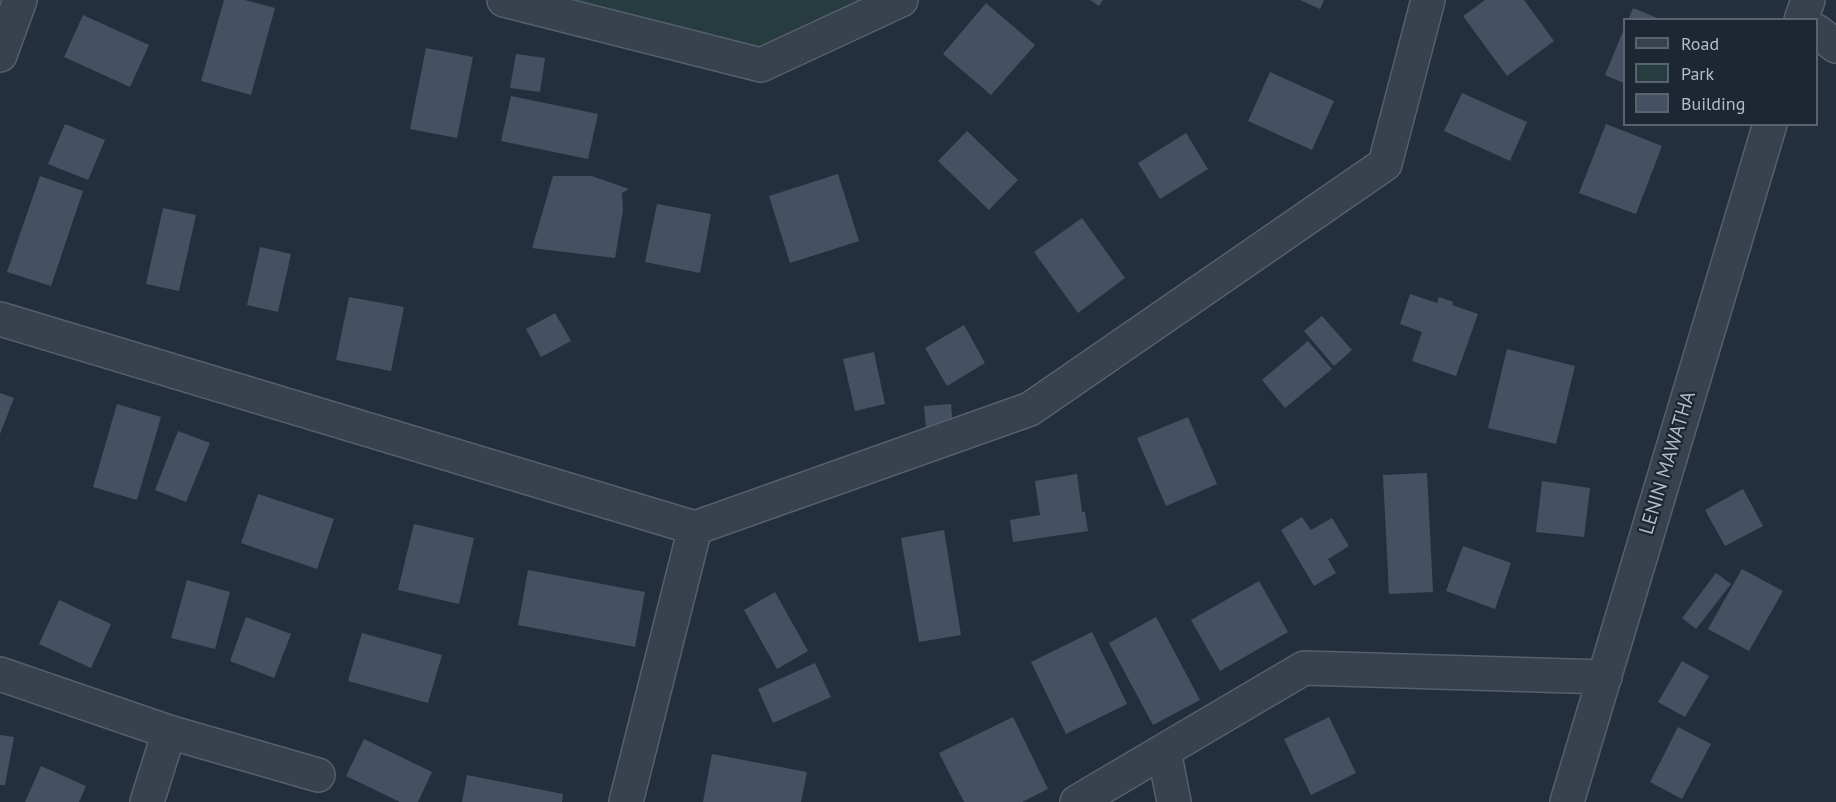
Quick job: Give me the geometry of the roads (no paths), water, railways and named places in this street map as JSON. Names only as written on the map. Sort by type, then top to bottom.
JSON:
[{"type":"street","points":[[0,55],[20,0]]},
{"type":"street","points":[[504,0],[760,65],[901,0]]},
{"type":"street","points":[[0,319],[695,528],[1030,409],[1385,164],[1428,0]]},
{"type":"street","points":[[1801,18],[1808,0]]},
{"type":"street","points":[[1818,32],[1836,46]]},
{"type":"street","name":"LENIN MAWATHA","points":[[1567,802],[1769,126]]},
{"type":"street","points":[[626,802],[695,528]]},
{"type":"street","points":[[1077,802],[1304,668],[1605,676]]},
{"type":"street","points":[[0,674],[169,732],[318,775]]},
{"type":"street","points":[[147,802],[169,732]]},
{"type":"street","points":[[1164,751],[1173,802]]}]
